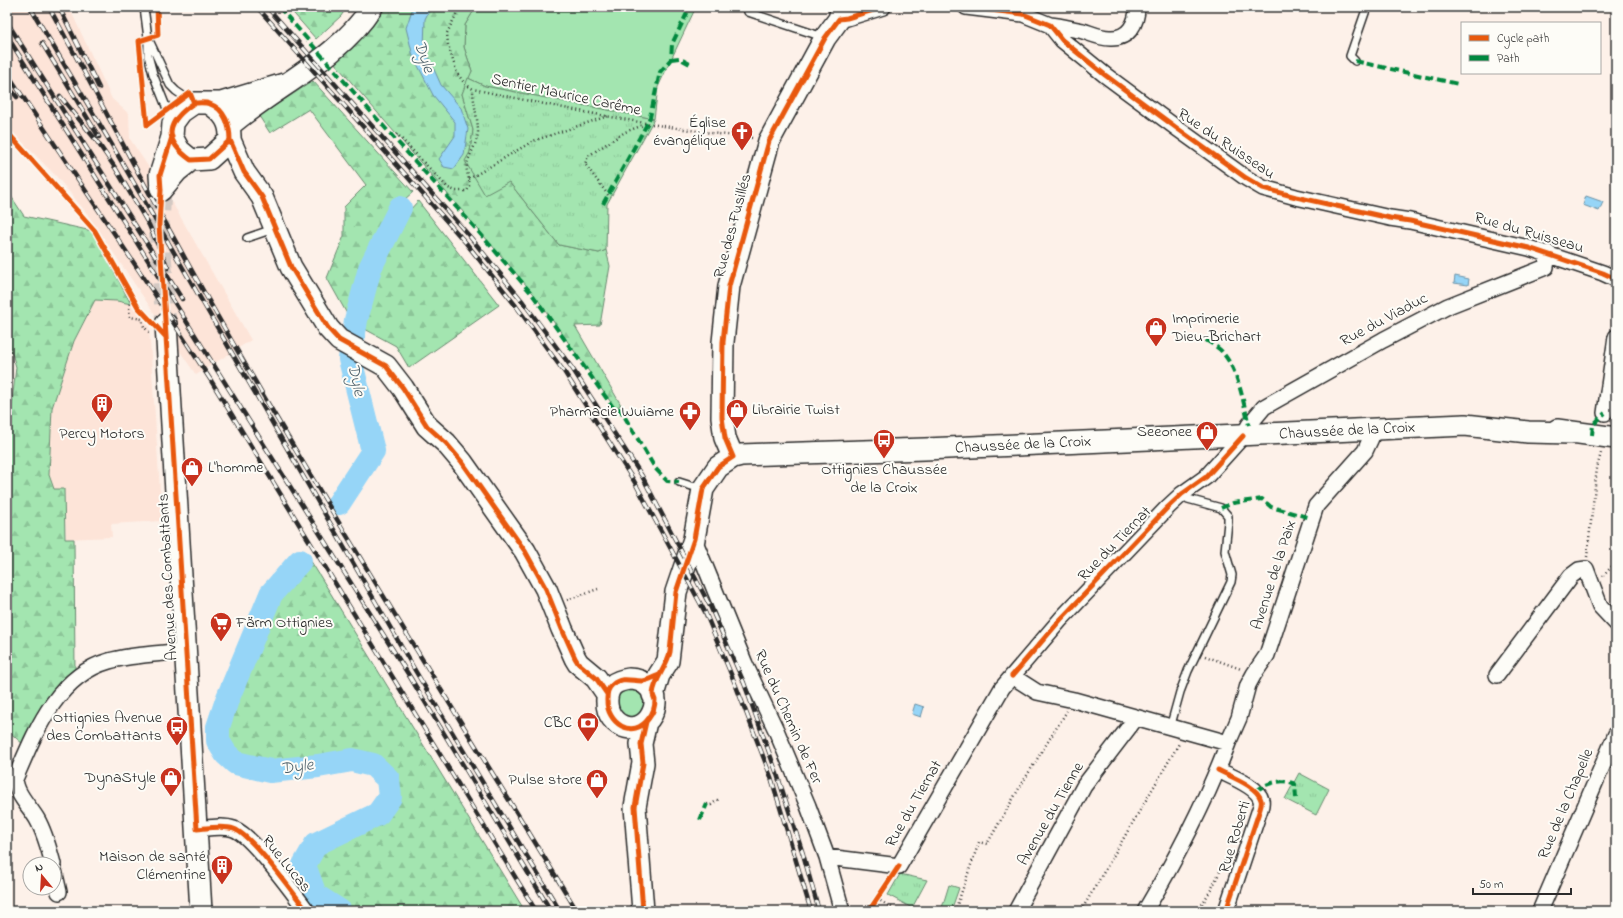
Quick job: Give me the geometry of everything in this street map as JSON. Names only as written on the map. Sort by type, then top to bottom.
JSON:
[{"type":"main road","points":[[284,84],[221,103],[201,103],[181,112],[172,130],[160,175],[161,190],[177,172],[200,159],[229,133],[248,109],[305,71],[335,48],[368,11]]},
{"type":"main road","name":"Rue des Fusillés","points":[[733,457],[725,438],[722,417],[723,342],[729,286],[769,142],[840,13]]},
{"type":"main road","points":[[201,103],[220,110],[244,172],[262,197],[291,267],[328,328],[339,340],[386,366],[403,388],[427,426],[446,443],[462,462],[525,550],[554,605],[562,629],[578,663],[607,685]]},
{"type":"main road","points":[[172,130],[179,150],[235,171],[244,172]]},
{"type":"main road","name":"Avenue des Combattants","points":[[160,326],[185,651],[201,911]]},
{"type":"main road","name":"Chaussée de la Croix","points":[[651,684],[668,661],[676,592],[694,540],[703,490],[718,467],[733,457],[740,455],[925,450],[1465,425],[1528,432],[1571,433],[1610,437]]},
{"type":"main road","points":[[629,679],[651,684],[655,701],[652,713],[637,725],[617,723],[607,708],[607,685],[629,679]]},
{"type":"main road","points":[[637,725],[644,763],[635,807],[643,911]]},
{"type":"street","points":[[840,13],[847,18],[883,7]]},
{"type":"street","name":"Rue du Ruisseau","points":[[966,7],[1023,14],[1050,25],[1062,40],[1105,75],[1246,178],[1263,188],[1290,196],[1390,218],[1410,220],[1548,253],[1616,279]]},
{"type":"street","points":[[1050,25],[1074,29],[1102,37],[1116,38],[1127,33],[1133,26],[1136,19],[1137,7]]},
{"type":"street","name":"Rue du Viaduc","points":[[1243,436],[1249,425],[1264,407],[1383,340],[1448,306],[1546,267],[1548,253]]},
{"type":"street","points":[[1605,413],[1616,337]]},
{"type":"street","name":"Avenue de la Paix","points":[[1228,743],[1238,718],[1248,685],[1267,655],[1316,506],[1365,451],[1371,438],[1372,429]]},
{"type":"street","name":"Rue du Tiernat","points":[[827,857],[899,866],[1002,688],[1061,619],[1168,507],[1182,494],[1206,476],[1243,436]]},
{"type":"street","name":"Rue du Chemin de Fer","points":[[694,540],[745,664],[782,744],[827,857],[842,911]]},
{"type":"street","points":[[1497,675],[1572,576],[1580,570],[1586,569],[1600,606],[1616,623]]},
{"type":"street","name":"Avenue des Combattants","points":[[51,856],[48,844],[38,821],[15,786],[15,779],[46,714],[62,691],[82,674],[108,662],[137,656],[185,651]]},
{"type":"street","points":[[1012,676],[1036,692],[1074,700],[1228,743],[1218,770],[1172,866],[1145,911]]},
{"type":"street","name":"Avenue du Tienne","points":[[1016,911],[1084,786],[1136,718]]},
{"type":"street","name":"Rue de la Chapelle","points":[[1540,911],[1616,734]]},
{"type":"street","name":"Rue Roberti","points":[[1218,770],[1251,787],[1256,791],[1261,800],[1260,809],[1226,911]]},
{"type":"street","name":"Rue Lucas","points":[[197,829],[234,829],[250,840],[307,911]]},
{"type":"lane","points":[[144,7],[148,38],[148,55],[172,130]]},
{"type":"lane","points":[[747,7],[748,12],[825,38]]},
{"type":"lane","points":[[1355,61],[1350,56],[1367,7]]},
{"type":"lane","points":[[148,38],[170,85],[176,91],[201,103]]},
{"type":"lane","points":[[247,238],[276,228]]},
{"type":"lane","points":[[679,482],[703,490]]},
{"type":"lane","points":[[1170,728],[1180,692],[1231,582],[1232,575],[1225,551],[1228,516],[1221,508],[1188,499],[1182,494]]},
{"type":"path","points":[[394,138],[397,134],[448,188],[456,191],[467,191],[470,186],[467,164],[475,148],[478,132],[473,97],[474,89]]},
{"type":"path","points":[[469,179],[532,142],[609,116]]},
{"type":"path","points":[[608,195],[585,164],[588,156],[625,132],[646,124]]},
{"type":"path","points":[[127,290],[134,302]]},
{"type":"path","points":[[131,296],[129,309],[130,317],[142,319],[144,327],[151,334],[160,326],[142,312]]},
{"type":"path","points":[[1586,569],[1597,468],[1610,437]]},
{"type":"path","points":[[1594,588],[1616,562]]},
{"type":"path","points":[[554,605],[598,589]]},
{"type":"path","points":[[1197,653],[1254,674]]},
{"type":"path","points":[[955,911],[979,842],[987,844],[1021,785],[1074,700]]},
{"type":"path","points":[[1081,911],[1186,732]]},
{"type":"path","points":[[707,804],[712,805],[720,798]]},
{"type":"path","points":[[1198,911],[1212,888],[1232,845]]},
{"type":"path","points":[[869,911],[899,866]]},
{"type":"path","points":[[877,899],[898,911]]},
{"type":"shaded area","points":[[7,7],[69,7],[112,99],[129,114],[130,139],[173,204],[251,340],[196,375],[86,212],[56,176],[7,126]]},
{"type":"shaded area","points":[[95,300],[117,301],[131,304],[149,326],[162,521],[111,524],[112,537],[66,539],[64,489],[54,490],[49,475],[52,408],[74,341]]},
{"type":"green space","points":[[288,7],[347,7],[341,16],[316,39]]},
{"type":"green space","points":[[380,7],[476,7],[465,25],[464,47],[472,71],[462,94],[473,130],[470,152],[509,182],[559,245],[599,253],[606,250],[610,266],[600,325],[575,326],[621,405],[615,408],[533,293],[333,61]]},
{"type":"green space","points":[[476,7],[696,7],[658,87],[654,119],[485,86],[468,78],[472,71],[464,47],[465,25]]},
{"type":"green space","points":[[468,78],[485,86],[654,119],[607,204],[606,250],[599,253],[559,245],[509,182],[485,195],[465,161],[470,152],[473,130],[462,94]]},
{"type":"green space","points":[[313,81],[413,192],[396,207],[366,267],[351,321],[327,278],[344,236],[344,207],[366,185],[309,109],[270,133],[259,116]]},
{"type":"green space","points":[[7,190],[24,216],[92,231],[131,304],[117,301],[95,300],[74,341],[52,408],[49,475],[54,489],[64,489],[65,539],[74,539],[75,673],[24,745],[7,730],[7,447],[16,367],[7,336]]},
{"type":"green space","points":[[418,201],[499,305],[409,368],[396,346],[363,328],[379,260],[400,221]]},
{"type":"green space","points":[[309,558],[525,911],[357,911],[320,892],[310,867],[320,849],[384,816],[396,795],[392,777],[375,760],[353,758],[271,768],[237,761],[229,753],[221,741],[221,728],[274,595]]},
{"type":"green space","points":[[630,690],[640,694],[644,704],[640,714],[630,718],[620,714],[616,704],[620,694]]},
{"type":"green space","points":[[1299,773],[1329,789],[1316,815],[1285,799]]},
{"type":"green space","points":[[900,874],[927,880],[912,908],[888,895]]},
{"type":"green space","points":[[949,885],[959,888],[951,911],[941,911]]},
{"type":"water","name":"Dyle","points":[[413,7],[431,7],[425,19],[424,47],[441,85],[461,108],[468,129],[464,155],[454,169],[444,167],[439,159],[455,136],[455,122],[433,95],[413,56],[406,28]]},
{"type":"water","points":[[1586,196],[1603,202],[1599,211],[1583,205]]},
{"type":"water","points":[[1455,276],[1469,279],[1468,285],[1454,283]]},
{"type":"water","points":[[915,704],[924,707],[921,717],[912,714]]},
{"type":"waterway","name":"Dyle","points":[[339,503],[373,451],[350,359],[356,320],[370,268],[400,208]]},
{"type":"waterway","name":"Dyle","points":[[300,561],[271,594],[227,700],[218,727],[218,741],[226,754],[236,763],[270,771],[318,766],[352,760],[373,765],[388,779],[390,797],[378,814],[316,844],[304,865],[315,895],[340,911]]},
{"type":"tunnel","points":[[161,190],[159,225],[166,324]]},
{"type":"railway","points":[[30,7],[112,145],[416,672],[560,911]]},
{"type":"railway","points":[[49,7],[165,222],[295,450],[577,911]]},
{"type":"railway","points":[[59,7],[99,88]]},
{"type":"railway","points":[[257,7],[466,243],[516,306],[565,373],[634,481],[705,612],[736,686],[771,777],[811,911]]},
{"type":"railway","points":[[267,7],[471,238],[523,302],[572,368],[642,476],[711,608],[744,683],[777,774],[803,854],[819,911]]},
{"type":"railway","points":[[7,22],[182,299]]},
{"type":"railway","points":[[7,36],[410,677],[551,911]]},
{"type":"railway","points":[[42,43],[99,137]]},
{"type":"railway","points":[[7,73],[210,379],[536,911]]},
{"type":"railway","points":[[7,85],[17,97]]},
{"type":"railway","points":[[60,96],[96,140],[116,169],[149,225],[168,268]]},
{"type":"marked path","points":[[279,7],[532,294],[615,410],[620,409],[655,468],[667,481],[679,482]]},
{"type":"marked path","points":[[603,204],[647,124],[650,117],[660,72],[671,59],[672,44],[690,7]]},
{"type":"marked path","points":[[671,59],[679,58],[690,64]]},
{"type":"marked path","points":[[1355,61],[1458,84]]},
{"type":"marked path","points":[[1206,340],[1221,351],[1233,369],[1240,388],[1249,425]]},
{"type":"marked path","points":[[1592,435],[1593,425],[1605,413]]},
{"type":"marked path","points":[[1221,508],[1233,503],[1262,499],[1271,507],[1311,518]]},
{"type":"marked path","points":[[1256,791],[1275,782],[1285,781],[1295,784],[1296,798]]},
{"type":"marked path","points":[[700,820],[707,804]]},
{"type":"cycle path","points":[[157,7],[158,35],[139,41],[147,125],[190,93],[194,103]]},
{"type":"cycle path","points":[[659,675],[644,681],[623,680],[616,682],[611,686],[607,695],[608,708],[616,722],[628,728],[636,728],[643,725],[653,712],[655,702],[653,694],[654,689],[670,652],[676,592],[694,539],[703,489],[718,467],[733,457],[725,438],[722,417],[723,342],[729,286],[769,141],[825,38],[839,19],[883,7]]},
{"type":"cycle path","points":[[966,7],[1023,14],[1050,25],[1062,40],[1105,75],[1246,178],[1263,188],[1296,197],[1529,248],[1603,273],[1616,279]]},
{"type":"cycle path","points":[[194,103],[206,103],[215,106],[223,114],[228,124],[230,140],[209,159],[191,160],[175,145],[172,138],[171,131],[173,124],[178,117],[194,103]]},
{"type":"cycle path","points":[[7,132],[95,231],[138,307],[166,337]]},
{"type":"cycle path","points":[[172,137],[160,175],[161,190],[159,225],[197,829],[225,827],[234,829],[242,834],[262,853],[307,911]]},
{"type":"cycle path","points":[[230,140],[244,172],[262,197],[291,267],[328,328],[339,340],[386,366],[403,388],[427,426],[446,443],[462,462],[525,551],[546,589],[578,663],[596,678],[607,694]]},
{"type":"cycle path","points":[[1012,676],[1061,619],[1168,507],[1182,494],[1206,477],[1243,436]]},
{"type":"cycle path","points":[[643,911],[635,807],[643,763],[641,744],[646,722]]},
{"type":"cycle path","points":[[1218,770],[1236,778],[1255,790],[1261,800],[1260,808],[1226,911]]},
{"type":"cycle path","points":[[869,911],[899,866]]},
{"type":"place","name":"Église évangélique","points":[[742,152]]},
{"type":"place","name":"Imprimerie Dieu-Brichart","points":[[1156,348]]},
{"type":"place","name":"Percy Motors","points":[[102,424]]},
{"type":"place","name":"Librairie Twist","points":[[737,430]]},
{"type":"place","name":"Pharmacie Wuiame","points":[[690,432]]},
{"type":"place","name":"Seeonee","points":[[1207,452]]},
{"type":"place","name":"Ottignies Chaussée de la Croix","points":[[884,460]]},
{"type":"place","name":"L'homme","points":[[192,488]]},
{"type":"place","name":"Färm Ottignies","points":[[221,642]]},
{"type":"place","name":"CBC","points":[[588,742]]},
{"type":"place","name":"Ottignies Avenue des Combattants","points":[[177,746]]},
{"type":"place","name":"DynaStyle","points":[[171,798]]},
{"type":"place","name":"Pulse store","points":[[597,800]]},
{"type":"place","name":"Maison de santé Clémentine","points":[[222,886]]}]
